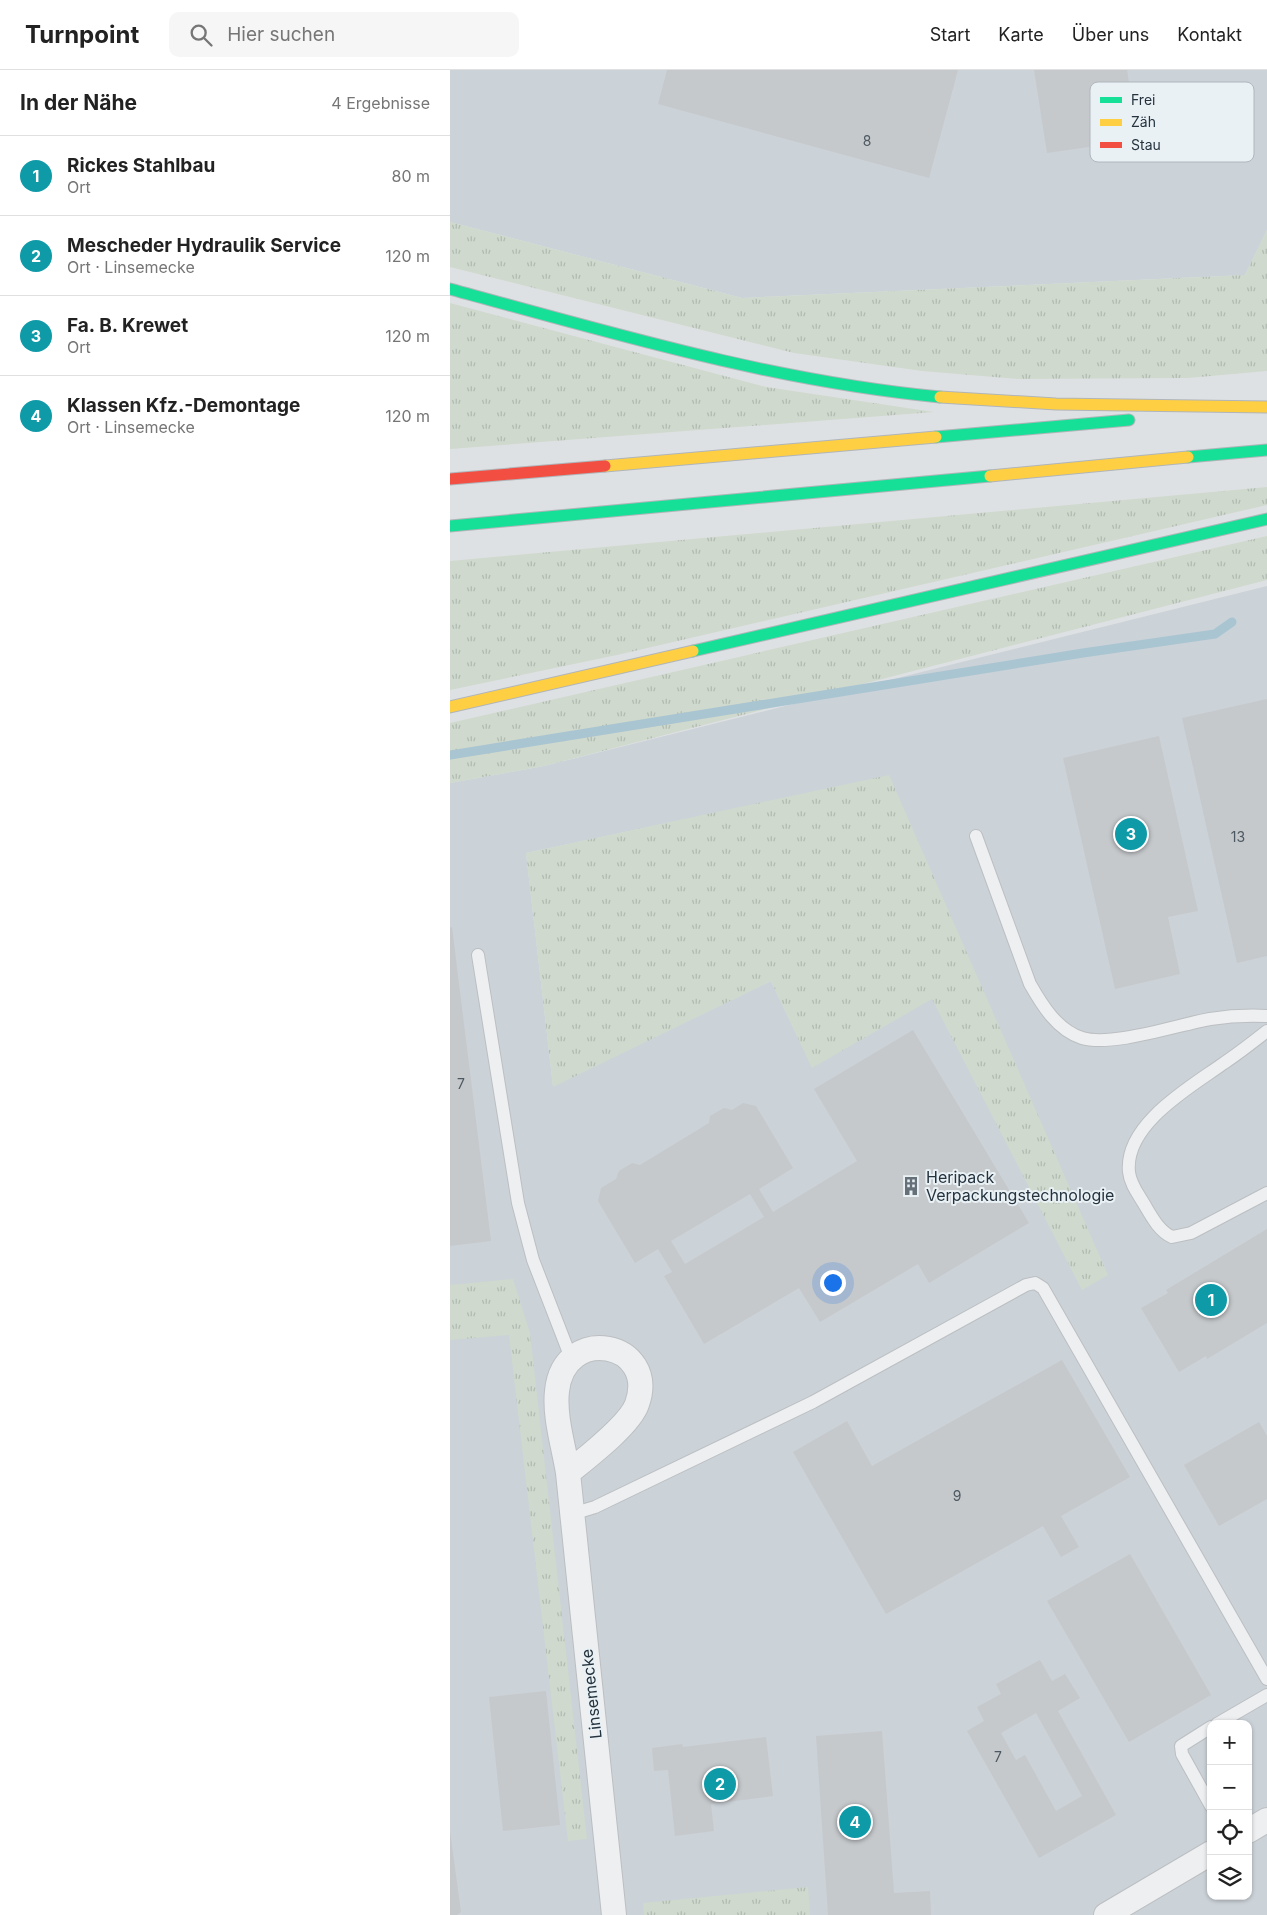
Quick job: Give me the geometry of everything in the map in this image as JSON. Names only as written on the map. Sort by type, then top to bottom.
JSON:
[{"type":"highway","points":[[450,289],[680,351],[780,374],[848,386],[970,399],[1267,408]]},
{"type":"highway","points":[[1159,417],[1267,408]]},
{"type":"highway","points":[[450,479],[1139,419]]},
{"type":"highway","points":[[450,526],[1267,450]]},
{"type":"highway","points":[[450,707],[1267,519]]},
{"type":"street","points":[[568,1473],[627,1419],[638,1402],[640,1386],[638,1374],[632,1361],[622,1352],[599,1348],[583,1350],[571,1358]]},
{"type":"street","name":"Linsemecke","points":[[571,1358],[563,1368],[556,1404],[568,1473],[614,1915]]},
{"type":"street","points":[[1252,1829],[1267,1820]]},
{"type":"street","points":[[1106,1915],[1208,1855]]},
{"type":"lane","points":[[976,836],[1030,984],[1041,1002],[1064,1029],[1080,1037],[1107,1040],[1234,1016],[1267,1016]]},
{"type":"lane","points":[[478,955],[518,1203],[534,1260],[571,1358]]},
{"type":"lane","points":[[1267,1031],[1197,1081],[1150,1122],[1140,1133],[1129,1170],[1134,1187],[1159,1228],[1165,1234],[1172,1237],[1191,1233],[1267,1193]]},
{"type":"lane","points":[[572,1514],[595,1507],[813,1402],[1026,1285],[1035,1283],[1043,1288],[1267,1679]]},
{"type":"lane","points":[[1224,1720],[1267,1695]]},
{"type":"lane","points":[[1207,1730],[1181,1746],[1182,1754],[1207,1799]]},
{"type":"shaded area","points":[[450,70],[1267,70],[1267,230],[1245,275],[742,298],[450,222]]},
{"type":"shaded area","points":[[1267,586],[1267,1915],[450,1915],[450,783],[544,766]],"holes":[[[889,776],[1082,1289],[932,998],[812,1067],[771,981],[553,1086],[526,853]]]},
{"type":"green space","points":[[450,222],[742,298],[1245,275],[1267,230],[1267,371],[1188,378],[1019,379],[922,371],[794,353],[450,267]]},
{"type":"green space","points":[[450,303],[766,387],[934,412],[450,449]]},
{"type":"green space","points":[[1267,487],[1267,505],[617,655],[450,690],[450,561]]},
{"type":"green space","points":[[1267,536],[1267,580],[544,766],[450,783],[450,723]]},
{"type":"green space","points":[[889,775],[1108,1275],[1082,1290],[932,999],[812,1068],[771,981],[553,1087],[526,853]]},
{"type":"green space","points":[[513,1279],[530,1333],[587,1839],[568,1841],[509,1335],[450,1340],[450,1285]]},
{"type":"green space","points":[[808,1887],[810,1915],[644,1915],[643,1903]]},
{"type":"building","points":[[667,70],[958,70],[929,178],[658,104]]},
{"type":"building","points":[[1034,70],[1127,70],[1129,82],[1090,82],[1090,147],[1047,153]]},
{"type":"building","points":[[1267,699],[1267,956],[1237,963],[1182,718]]},
{"type":"building","points":[[1159,736],[1198,911],[1168,917],[1180,974],[1115,989],[1063,758]]},
{"type":"building","points":[[452,927],[491,1241],[450,1246],[450,928]]},
{"type":"building","name":"Heripack Verpackungstechnologie","points":[[913,1030],[1029,1223],[929,1283],[918,1264],[820,1322],[799,1288],[704,1344],[664,1276],[672,1272],[658,1249],[635,1263],[598,1201],[601,1188],[616,1179],[619,1171],[632,1163],[640,1165],[709,1123],[710,1116],[724,1108],[732,1110],[743,1103],[756,1106],[793,1168],[759,1189],[773,1212],[857,1161],[814,1089]],"holes":[[[750,1194],[764,1217],[685,1264],[671,1241]]]},
{"type":"building","points":[[1267,1229],[1267,1323],[1207,1359],[1206,1356],[1179,1372],[1141,1308],[1168,1293],[1166,1290]]},
{"type":"building","points":[[1062,1360],[1130,1477],[1061,1516],[1079,1547],[1061,1557],[1043,1526],[886,1614],[793,1452],[847,1421],[872,1466]]},
{"type":"building","points":[[1259,1422],[1267,1436],[1267,1499],[1219,1526],[1184,1465]]},
{"type":"building","points":[[1130,1554],[1211,1695],[1129,1742],[1047,1601]]},
{"type":"building","points":[[1040,1660],[1052,1681],[1065,1674],[1080,1698],[1058,1711],[1116,1815],[1039,1858],[967,1731],[984,1721],[977,1707],[1001,1694],[996,1684]],"holes":[[[1036,1713],[1082,1796],[1056,1811],[1025,1755],[1016,1760],[1001,1733]]]},
{"type":"building","points":[[546,1691],[560,1825],[503,1831],[489,1697]]},
{"type":"building","points":[[882,1731],[894,1893],[930,1891],[931,1915],[828,1915],[816,1736]]},
{"type":"building","points":[[766,1737],[773,1796],[711,1804],[714,1831],[675,1836],[668,1770],[654,1771],[652,1748],[682,1744],[683,1747]]},
{"type":"building","points":[[450,1831],[461,1912],[457,1915],[450,1915]]},
{"type":"waterway","points":[[450,755],[1083,653],[1215,634],[1232,622]]},
{"type":"traffic: fast","points":[[450,289],[693,354],[815,380],[877,390],[940,397]]},
{"type":"traffic: fast","points":[[936,437],[1129,420]]},
{"type":"traffic: fast","points":[[1188,457],[1267,450]]},
{"type":"traffic: fast","points":[[450,526],[990,476]]},
{"type":"traffic: fast","points":[[693,651],[1267,519]]},
{"type":"traffic: slow","points":[[940,397],[1056,404],[1267,407]]},
{"type":"traffic: slow","points":[[605,466],[936,437]]},
{"type":"traffic: slow","points":[[990,476],[1188,457]]},
{"type":"traffic: slow","points":[[450,707],[693,651]]},
{"type":"traffic: jam","points":[[450,479],[605,466]]},
{"type":"place","name":"Fa. B. Krewet","points":[[1131,834]]},
{"type":"place","name":"Heripack Verpackungstechnologie","points":[[911,1186]]},
{"type":"place","name":"Rickes Stahlbau","points":[[1211,1300]]},
{"type":"place","name":"Mescheder Hydraulik Service","points":[[720,1784]]},
{"type":"place","name":"Klassen Kfz.-Demontage","points":[[855,1822]]}]
